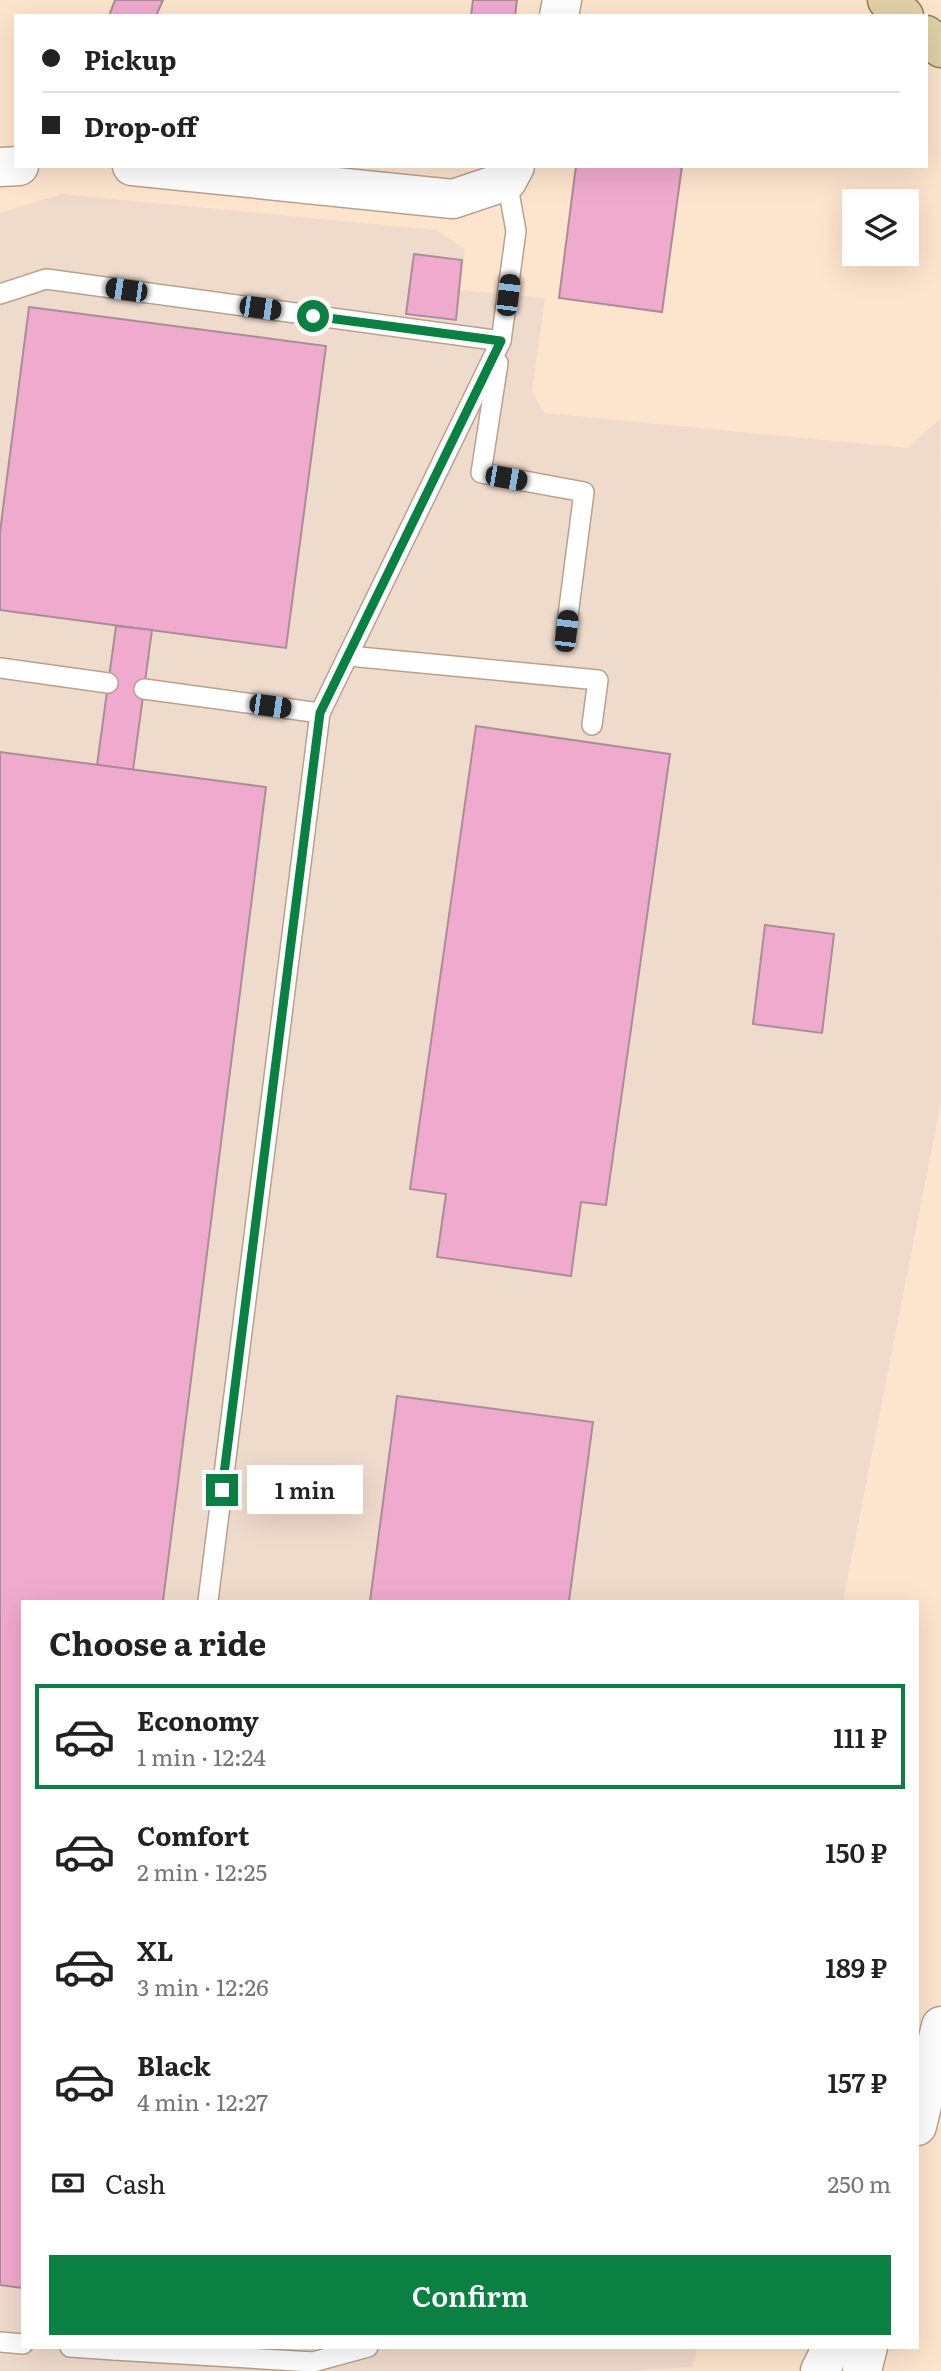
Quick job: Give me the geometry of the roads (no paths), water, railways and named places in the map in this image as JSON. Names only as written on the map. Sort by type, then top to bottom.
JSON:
[{"type":"main road","points":[[887,0],[902,14]]},
{"type":"street","points":[[151,168],[453,199],[511,174]]},
{"type":"street","points":[[919,2118],[941,2026]]},
{"type":"street","points":[[820,2371],[831,2349]]},
{"type":"street","points":[[862,2371],[867,2349]]},
{"type":"lane","points":[[511,174],[516,231],[481,473],[584,492],[566,631]]},
{"type":"lane","points":[[0,294],[46,279],[501,341]]},
{"type":"lane","points":[[208,1600],[320,713],[501,341]]},
{"type":"lane","points":[[348,656],[598,680],[592,725]]},
{"type":"lane","points":[[0,668],[108,683]]},
{"type":"lane","points":[[144,689],[320,713]]},
{"type":"lane","points":[[0,2342],[21,2344]]},
{"type":"lane","points":[[128,2349],[313,2362],[361,2349]]}]
